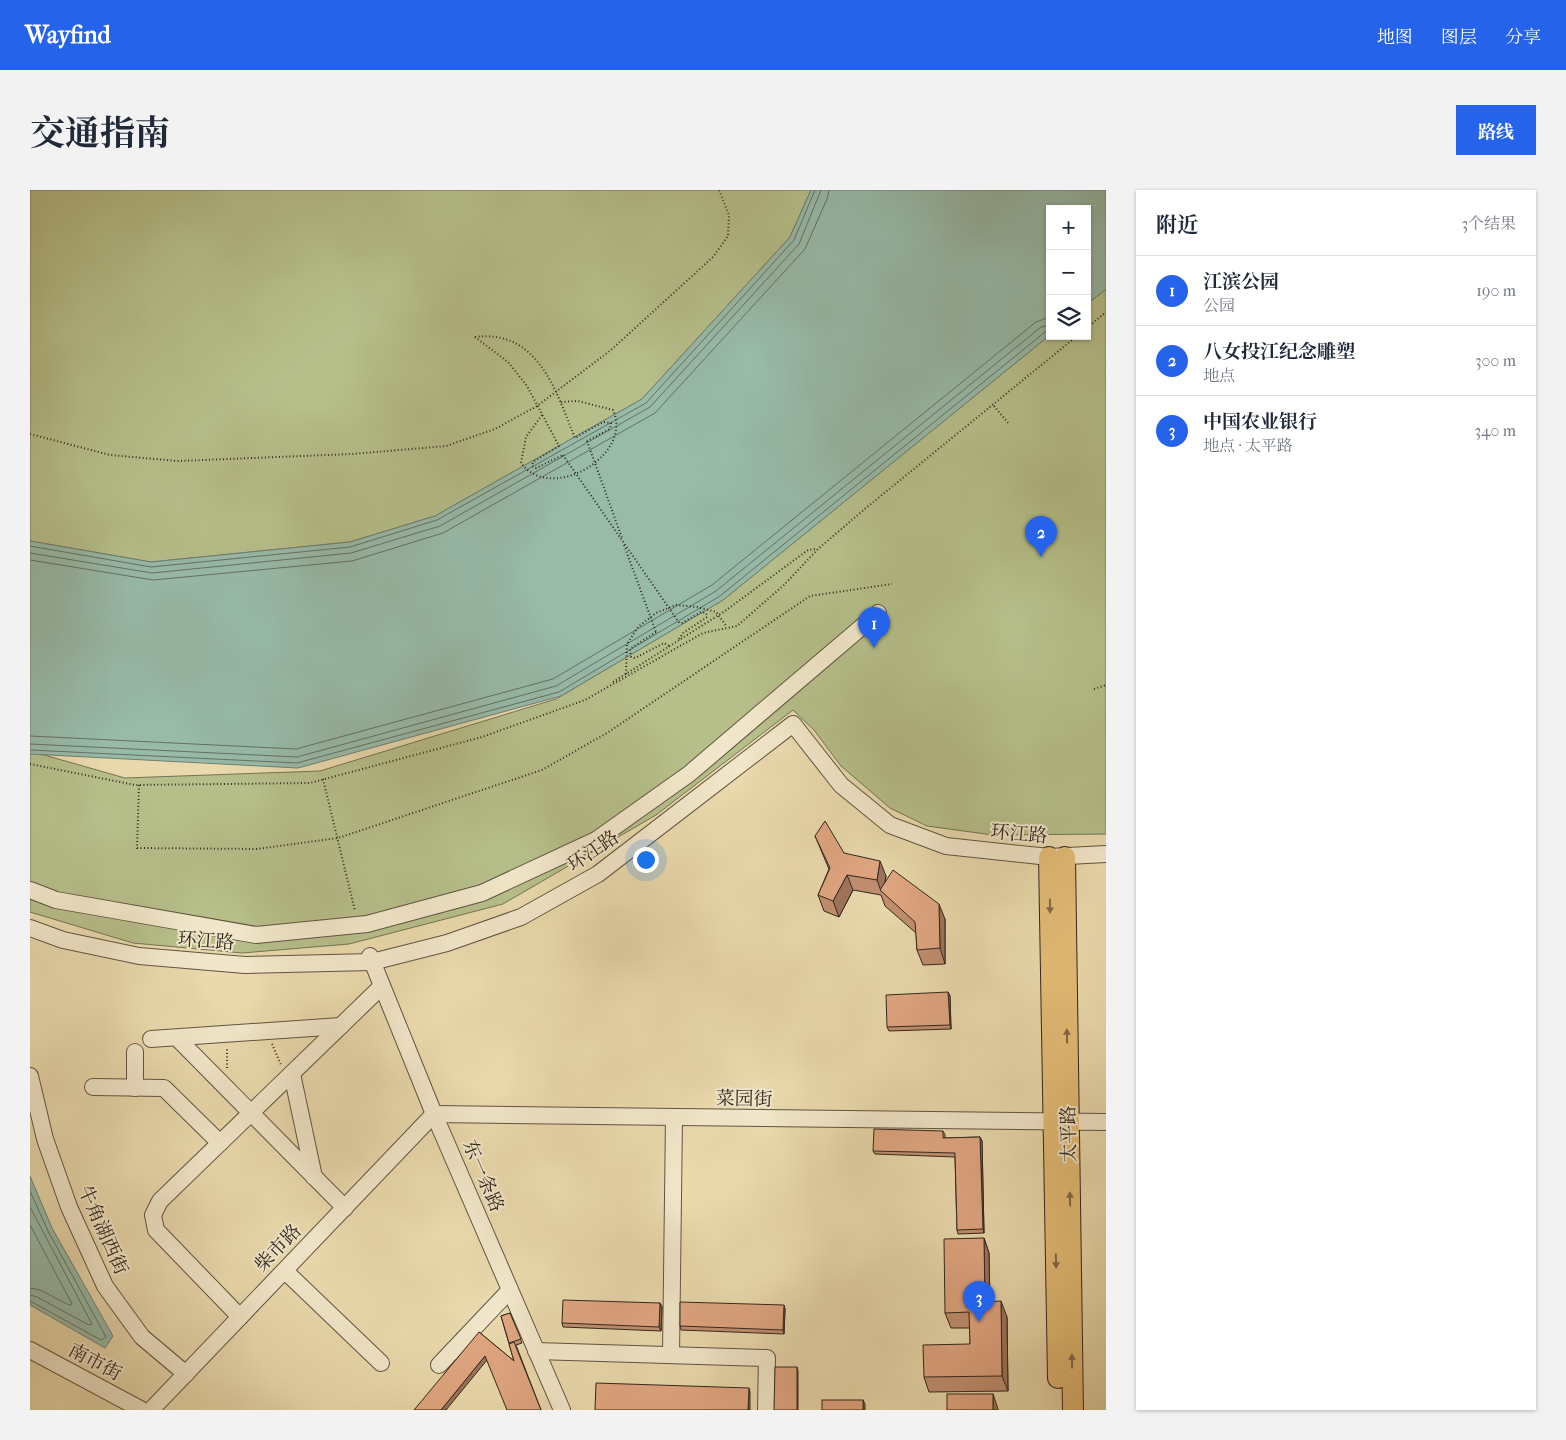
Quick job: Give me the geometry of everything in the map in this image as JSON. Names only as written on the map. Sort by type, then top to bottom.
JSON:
[{"type":"main road","name":"太平路","points":[[1057,857],[1061,1122],[1059,1410]]},
{"type":"main road","name":"太平路","points":[[1061,1122],[1073,1410]]},
{"type":"street","points":[[30,890],[56,900],[256,935],[359,925],[482,893],[596,840],[689,774],[878,614]]},
{"type":"street","name":"环江路","points":[[30,928],[63,940],[139,956],[245,964],[371,959],[447,943],[521,917],[598,874],[793,724],[841,785],[890,825],[946,846],[1057,857],[1106,854]]},
{"type":"street","name":"东一条路","points":[[371,959],[434,1114],[562,1410]]},
{"type":"street","points":[[240,1317],[156,1230],[153,1216],[160,1201],[382,986]]},
{"type":"street","points":[[151,1039],[342,1026]]},
{"type":"street","points":[[178,1038],[345,1208]]},
{"type":"street","points":[[135,1052],[135,1088]]},
{"type":"street","name":"牛角湖西街","points":[[30,1076],[45,1139],[69,1207],[105,1286],[142,1337],[186,1374]]},
{"type":"street","points":[[290,1076],[314,1177]]},
{"type":"street","points":[[93,1087],[164,1088],[220,1143]]},
{"type":"street","name":"菜园街","points":[[434,1114],[1106,1122]]},
{"type":"street","name":"柴市路","points":[[152,1410],[434,1114]]},
{"type":"street","points":[[671,1355],[674,1118]]},
{"type":"street","points":[[285,1271],[381,1363]]},
{"type":"street","points":[[439,1365],[510,1290]]},
{"type":"street","name":"南市街","points":[[30,1350],[142,1410]]},
{"type":"street","points":[[536,1351],[767,1358],[766,1410]]},
{"type":"path","points":[[30,434],[110,455],[178,461],[352,454],[446,446],[495,429],[537,406],[611,350],[713,257],[728,236],[729,215],[719,190]]},
{"type":"path","points":[[1091,325],[1106,312]]},
{"type":"path","points":[[670,646],[664,643],[635,658],[631,657],[630,650],[656,632],[623,541],[587,441],[605,433],[610,429],[611,424],[603,422],[576,438],[556,392],[542,368],[526,348],[494,335],[475,337],[508,362],[526,386],[559,446],[532,462],[532,466],[536,468],[541,467],[564,455],[623,541],[680,624],[701,612],[706,613],[707,617],[683,633],[678,641]]},
{"type":"path","points":[[30,764],[139,785],[310,783],[482,737],[594,695],[703,634],[737,626],[784,585],[818,549],[866,508],[994,406],[1072,340]]},
{"type":"path","points":[[542,415],[526,437],[521,463],[527,471],[539,476],[563,478],[582,473],[600,459],[613,440],[618,420],[613,410],[578,401],[560,402]]},
{"type":"path","points":[[994,406],[1009,424]]},
{"type":"path","points":[[594,695],[725,611],[808,550],[818,549]]},
{"type":"path","points":[[139,785],[137,848],[257,849],[338,838],[542,770],[607,733],[810,596],[892,584]]},
{"type":"path","points":[[626,676],[627,644],[638,627],[656,613],[676,605],[697,606],[716,612],[728,628]]},
{"type":"path","points":[[1094,689],[1106,685]]},
{"type":"path","points":[[324,779],[359,925]]},
{"type":"path","points":[[267,1032],[290,1076]]},
{"type":"path","points":[[227,1034],[227,1088]]},
{"type":"green space","points":[[30,190],[811,190],[790,237],[642,399],[435,516],[350,542],[151,562],[30,541]]},
{"type":"green space","points":[[1106,289],[1106,834],[993,835],[927,826],[890,808],[841,766],[814,730],[793,710],[656,815],[503,904],[349,944],[242,953],[133,943],[30,912],[30,751],[125,778],[320,771],[556,699],[723,600],[1046,338],[1046,340],[1091,340],[1091,301]]},
{"type":"water","points":[[811,190],[1106,190],[1106,289],[1091,301],[1091,205],[1046,205],[1046,338],[723,600],[561,696],[298,768],[30,754],[30,541],[151,562],[350,542],[435,516],[642,399],[790,237]]},
{"type":"water","points":[[30,1176],[52,1228],[113,1336],[105,1348],[30,1305]]},
{"type":"building","points":[[825,821],[844,853],[880,861],[877,880],[847,875],[833,901],[818,895],[830,868],[815,836]]},
{"type":"building","points":[[893,870],[939,904],[940,948],[917,950],[915,922],[880,890]]},
{"type":"building","points":[[948,992],[950,1025],[887,1027],[886,995]]},
{"type":"building","points":[[874,1129],[943,1131],[943,1138],[980,1137],[983,1229],[957,1230],[955,1153],[873,1151]]},
{"type":"building","points":[[984,1238],[985,1302],[1001,1301],[1002,1376],[924,1377],[923,1345],[970,1344],[969,1312],[945,1313],[944,1239]]},
{"type":"building","points":[[563,1300],[660,1303],[659,1327],[562,1323]]},
{"type":"building","points":[[680,1302],[784,1305],[783,1330],[680,1326]]},
{"type":"building","points":[[510,1313],[521,1339],[509,1343],[501,1316]]},
{"type":"building","points":[[479,1332],[514,1361],[509,1344],[514,1342],[541,1410],[507,1410],[485,1356],[441,1410],[414,1410]]},
{"type":"building","points":[[775,1367],[797,1367],[797,1410],[774,1410]]},
{"type":"building","points":[[596,1383],[749,1388],[748,1410],[595,1410]]},
{"type":"building","points":[[947,1394],[993,1394],[993,1410],[947,1410]]},
{"type":"building","points":[[822,1400],[863,1400],[863,1410],[822,1410]]},
{"type":"place","name":"八女投江纪念雕塑","points":[[1041,557]]},
{"type":"place","name":"江滨公园","points":[[874,648]]},
{"type":"place","name":"中国农业银行","points":[[979,1322]]}]
